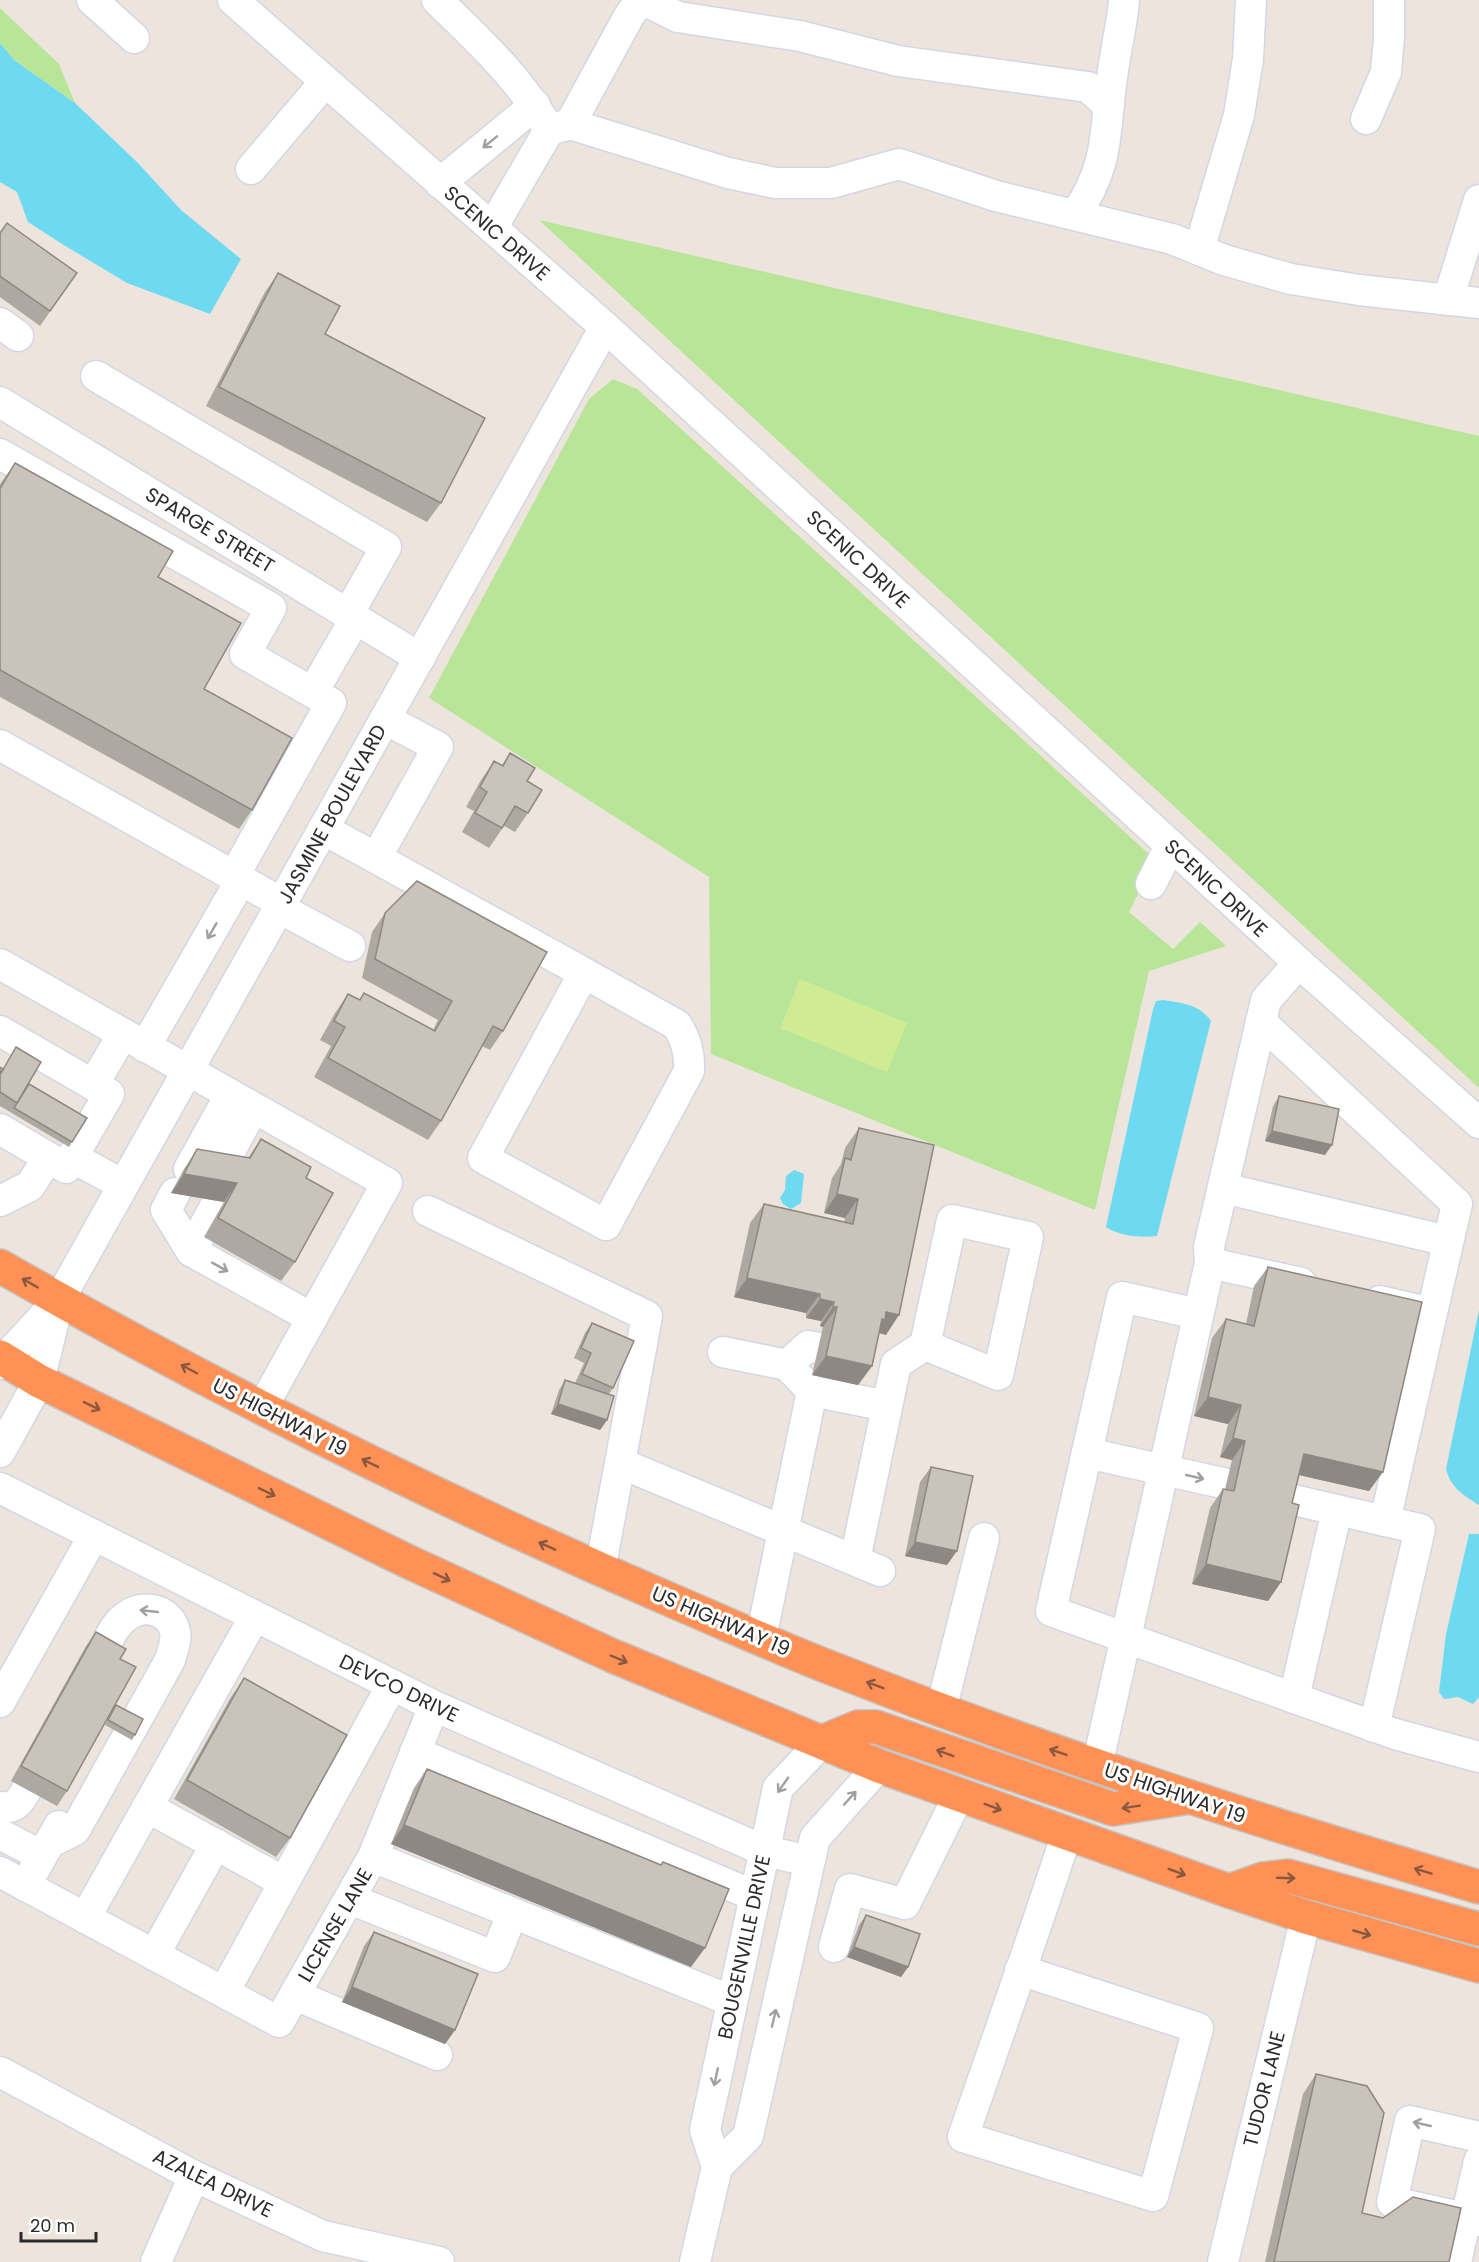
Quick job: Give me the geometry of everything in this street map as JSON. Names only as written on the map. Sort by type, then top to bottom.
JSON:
[{"type":"highway","name":"US HIGHWAY 19","points":[[0,1266],[262,1408],[453,1503],[600,1570],[761,1638],[940,1710],[1096,1766],[1188,1797],[1479,1887]]},
{"type":"highway","points":[[1,1360],[39,1381],[409,1562],[591,1646],[879,1766],[1306,1917],[1479,1966]]},
{"type":"highway","points":[[822,1742],[858,1727],[876,1728],[1113,1809],[1188,1797]]},
{"type":"highway","points":[[1229,1891],[1263,1879],[1288,1876],[1479,1929]]},
{"type":"street","name":"SCENIC DRIVE","points":[[233,0],[605,327],[1170,846],[1479,1123]]},
{"type":"street","points":[[437,0],[511,74],[551,120],[728,174],[776,183],[831,183],[899,164],[996,196],[1172,239],[1199,250],[1291,279],[1359,290],[1479,303]]},
{"type":"street","points":[[492,228],[551,120],[642,0],[678,17],[800,36],[898,61],[1103,89]]},
{"type":"street","points":[[1076,214],[1094,183],[1103,160],[1103,89],[1124,0]]},
{"type":"street","points":[[1199,250],[1239,115],[1248,59],[1251,0]]},
{"type":"street","points":[[1366,119],[1386,72],[1389,0]]},
{"type":"street","points":[[94,1],[134,38]]},
{"type":"street","points":[[251,169],[325,82]]},
{"type":"street","points":[[440,183],[551,120]]},
{"type":"street","points":[[1448,300],[1479,200]]},
{"type":"street","name":"JASMINE BOULEVARD","points":[[1,1360],[59,1300],[605,327]]},
{"type":"street","points":[[96,376],[386,547],[313,692]]},
{"type":"street","name":"SPARGE STREET","points":[[4,415],[352,616],[420,658]]},
{"type":"street","points":[[0,454],[271,608],[245,654],[331,703],[238,878],[134,1041],[93,1085]]},
{"type":"street","points":[[376,858],[438,747],[385,718]]},
{"type":"street","points":[[0,745],[238,878],[350,946]]},
{"type":"street","points":[[323,829],[584,973],[677,1025],[685,1038],[690,1056],[689,1071],[606,1225],[483,1158],[584,973]]},
{"type":"street","points":[[1151,884],[1170,846]]},
{"type":"street","points":[[1096,1766],[1210,1263],[1209,1247],[1266,1000],[1299,963]]},
{"type":"street","points":[[0,964],[387,1184],[262,1408]]},
{"type":"street","points":[[1261,1022],[1457,1204],[1385,1521]]},
{"type":"street","points":[[0,1031],[109,1094],[60,1157],[30,1186],[0,1201]]},
{"type":"street","points":[[182,1237],[204,1185],[247,1105]]},
{"type":"street","points":[[247,1105],[204,1185],[166,1210],[182,1237],[312,1318]]},
{"type":"street","points":[[0,1130],[123,1185]]},
{"type":"street","points":[[1223,1188],[1449,1241]]},
{"type":"street","points":[[428,1211],[647,1316],[600,1570]]},
{"type":"street","points":[[620,1463],[867,1566],[887,1406],[896,1364],[926,1345],[952,1220],[1028,1237],[998,1375],[926,1345]]},
{"type":"street","points":[[1210,1263],[1432,1313]]},
{"type":"street","points":[[1198,1314],[1122,1297],[1051,1611],[1374,1727],[1479,1757]]},
{"type":"street","name":"JASMINE BOULEVARD","points":[[0,1452],[39,1381],[59,1300]]},
{"type":"street","points":[[787,1365],[808,1346],[818,1347]]},
{"type":"street","points":[[723,1352],[787,1365],[812,1391],[887,1406]]},
{"type":"street","points":[[865,1356],[896,1364]]},
{"type":"street","points":[[761,1638],[812,1391]]},
{"type":"street","points":[[1087,1453],[1227,1484]]},
{"type":"street","name":"DEVCO DRIVE","points":[[0,1488],[434,1706],[765,1851],[809,1861]]},
{"type":"street","points":[[1285,1498],[1420,1529],[1374,1727]]},
{"type":"street","points":[[1294,1698],[1337,1510]]},
{"type":"street","points":[[0,1702],[94,1535]]},
{"type":"street","points":[[940,1710],[984,1538]]},
{"type":"street","points":[[13,1879],[46,1850],[134,1693],[170,1660],[176,1634],[172,1623],[163,1613],[151,1609],[137,1610],[126,1616],[117,1626],[101,1654]]},
{"type":"street","points":[[85,1918],[147,1807],[234,1677],[255,1616]]},
{"type":"street","points":[[224,1992],[284,1882],[349,1739],[392,1685]]},
{"type":"street","points":[[373,1857],[434,1706]]},
{"type":"street","name":"BOUGENVILLE DRIVE","points":[[717,2167],[705,2130],[778,1788],[822,1742]]},
{"type":"street","points":[[416,1752],[755,1896]]},
{"type":"street","points":[[695,2262],[717,2167],[748,2136],[815,1838],[879,1766]]},
{"type":"street","points":[[0,1807],[9,1808],[20,1802],[27,1789]]},
{"type":"street","points":[[834,1947],[850,1889],[905,1904],[959,1795]]},
{"type":"street","points":[[147,1807],[284,1882]]},
{"type":"street","points":[[692,1869],[708,1826]]},
{"type":"street","points":[[1020,1970],[1198,2028],[1153,2196],[963,2137],[1020,1970],[1067,1833]]},
{"type":"street","points":[[0,1834],[46,1850]]},
{"type":"street","points":[[154,1955],[216,1844]]},
{"type":"street","name":"LICENSE LANE","points":[[13,1879],[279,2022],[373,1857],[732,2001]]},
{"type":"street","points":[[350,1899],[495,1957],[512,1914]]},
{"type":"street","name":"TUDOR LANE","points":[[1223,2262],[1306,1917]]},
{"type":"street","points":[[295,1995],[437,2055]]},
{"type":"street","name":"AZALEA DRIVE","points":[[0,2072],[194,2176],[322,2236],[438,2262]]},
{"type":"street","points":[[1473,2220],[1392,2202],[1410,2121],[1479,2137]]},
{"type":"street","points":[[1456,2262],[1473,2220],[1479,2161]]},
{"type":"street","points":[[156,2262],[194,2176]]},
{"type":"green space","points":[[0,8],[59,64],[75,103],[14,60],[0,43]]},
{"type":"green space","points":[[539,220],[1479,436],[1479,1088]]},
{"type":"green space","points":[[613,379],[637,389],[1150,855],[1144,882],[1129,912],[1173,949],[1200,922],[1226,946],[1149,971],[1095,1210],[711,1054],[709,877],[429,698],[589,399]]},
{"type":"green space","points":[[800,979],[907,1023],[887,1072],[780,1028]]},
{"type":"water","points":[[0,43],[14,60],[75,103],[138,163],[181,210],[241,259],[210,314],[127,283],[28,222],[17,192],[0,182]]},
{"type":"water","points":[[1163,1000],[1196,1008],[1211,1021],[1157,1236],[1130,1236],[1106,1227],[1153,1009],[1156,1001]]},
{"type":"water","points":[[794,1170],[804,1174],[801,1203],[791,1209],[783,1204],[780,1198],[785,1190],[786,1176]]},
{"type":"water","points":[[1479,1310],[1479,1505],[1454,1486],[1446,1469]]},
{"type":"water","points":[[1469,1534],[1479,1534],[1479,1697],[1473,1704],[1458,1697],[1444,1699],[1439,1692],[1446,1634]]},
{"type":"building","points":[[7,223],[77,273],[50,311],[0,276],[0,233]]},
{"type":"building","points":[[278,273],[340,306],[325,334],[485,418],[441,503],[219,387]]},
{"type":"building","points":[[15,463],[173,551],[158,577],[241,623],[204,689],[292,738],[252,810],[0,670],[0,489]]},
{"type":"building","points":[[510,753],[535,768],[527,781],[542,790],[528,813],[515,806],[502,828],[475,813],[487,792],[480,787],[494,761],[503,766]]},
{"type":"building","points":[[417,881],[547,952],[503,1031],[493,1026],[441,1121],[328,1058],[345,1027],[334,1021],[348,994],[360,1000],[364,993],[435,1031],[452,1001],[375,959],[385,913]]},
{"type":"building","points":[[16,1047],[41,1062],[17,1103],[0,1092],[0,1075]]},
{"type":"building","points":[[29,1084],[87,1118],[72,1142],[14,1108]]},
{"type":"building","points":[[1279,1096],[1339,1109],[1332,1145],[1272,1131]]},
{"type":"building","points":[[859,1128],[934,1145],[899,1315],[886,1312],[885,1320],[882,1319],[872,1366],[826,1356],[837,1307],[833,1307],[834,1302],[820,1299],[820,1294],[747,1278],[764,1204],[853,1224],[858,1199],[837,1194],[845,1158],[851,1160]]},
{"type":"building","points":[[261,1139],[311,1167],[306,1178],[333,1193],[295,1262],[218,1218],[237,1183],[184,1174],[197,1149],[250,1158]]},
{"type":"building","points":[[1268,1267],[1422,1302],[1383,1472],[1304,1454],[1292,1503],[1299,1505],[1281,1582],[1206,1564],[1223,1489],[1234,1491],[1245,1441],[1233,1438],[1241,1405],[1208,1397],[1226,1319],[1254,1326]]},
{"type":"building","points":[[592,1323],[634,1341],[613,1388],[582,1374],[591,1353],[581,1348]]},
{"type":"building","points":[[565,1380],[614,1396],[607,1420],[558,1404]]},
{"type":"building","points":[[931,1467],[973,1476],[957,1551],[915,1542]]},
{"type":"building","points":[[96,1632],[126,1649],[120,1659],[136,1667],[67,1791],[21,1766]]},
{"type":"building","points":[[244,1678],[347,1735],[290,1838],[187,1780]]},
{"type":"building","points":[[116,1705],[143,1719],[135,1735],[108,1720]]},
{"type":"building","points":[[427,1769],[661,1865],[663,1862],[729,1889],[705,1948],[404,1825]]},
{"type":"building","points":[[866,1915],[920,1934],[908,1967],[854,1947]]},
{"type":"building","points":[[374,1932],[478,1974],[455,2030],[352,1987]]},
{"type":"building","points":[[1316,2074],[1367,2086],[1384,2113],[1362,2213],[1383,2218],[1413,2197],[1461,2208],[1449,2262],[1274,2262]]}]
